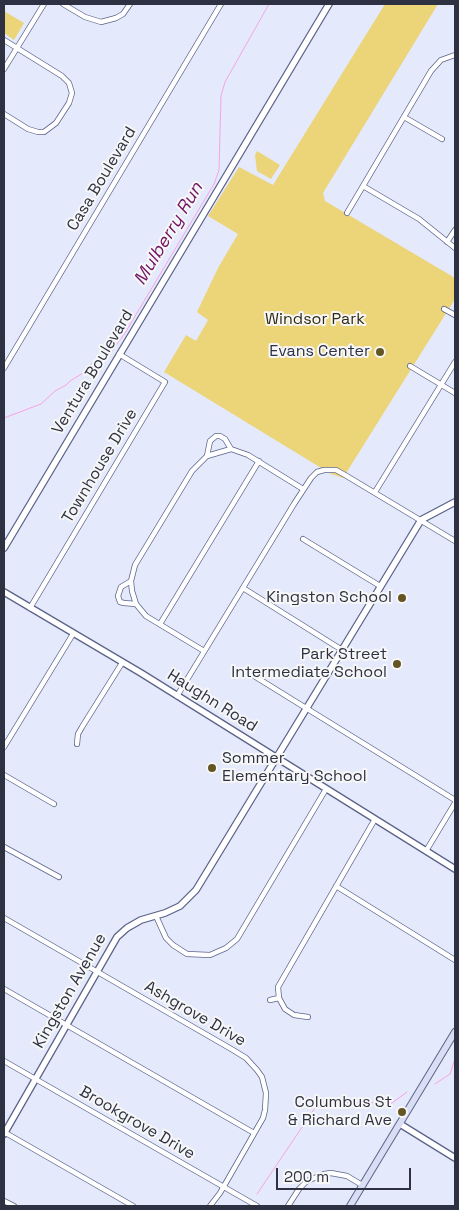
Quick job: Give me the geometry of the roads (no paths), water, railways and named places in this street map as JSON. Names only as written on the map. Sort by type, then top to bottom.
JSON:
[{"type":"main road","points":[[350,1206],[455,1032]]},
{"type":"street","points":[[4,69],[44,4]]},
{"type":"street","points":[[63,4],[85,18],[101,22],[116,18],[130,4]]},
{"type":"street","name":"Casa Boulevard","points":[[4,368],[221,4]]},
{"type":"street","name":"Ventura Boulevard","points":[[4,548],[329,4]]},
{"type":"street","points":[[4,40],[66,79],[71,88],[71,98],[56,124],[44,132],[28,129],[4,114]]},
{"type":"street","points":[[347,212],[436,64],[455,55]]},
{"type":"street","points":[[404,117],[442,139]]},
{"type":"street","points":[[363,186],[419,219],[455,248]]},
{"type":"street","points":[[448,242],[455,230]]},
{"type":"street","points":[[444,309],[455,315]]},
{"type":"street","name":"Townhouse Drive","points":[[30,608],[165,382],[119,354]]},
{"type":"street","points":[[375,492],[455,362]]},
{"type":"street","points":[[410,366],[455,394]]},
{"type":"street","points":[[207,456],[208,444],[214,436],[222,437],[231,448],[248,455],[304,489]]},
{"type":"street","points":[[204,651],[146,616],[136,604],[132,590],[132,573],[139,557],[192,471],[207,456],[231,448]]},
{"type":"street","points":[[160,624],[259,462]]},
{"type":"street","points":[[177,696],[314,475],[328,470],[336,470],[455,541]]},
{"type":"street","points":[[421,520],[455,502]]},
{"type":"street","name":"Kingston Avenue","points":[[4,1133],[96,972],[122,932],[141,920],[180,906],[196,890],[421,520]]},
{"type":"street","points":[[304,539],[380,586]]},
{"type":"street","points":[[131,581],[121,587],[118,596],[120,602],[136,604]]},
{"type":"street","points":[[243,588],[342,650]]},
{"type":"street","name":"Haughn Road","points":[[4,592],[122,662],[455,869]]},
{"type":"street","points":[[4,747],[73,634]]},
{"type":"street","points":[[77,744],[78,734],[122,662]]},
{"type":"street","points":[[246,671],[455,802],[426,851]]},
{"type":"street","points":[[4,775],[54,804]]},
{"type":"street","points":[[156,916],[166,938],[187,954],[210,955],[226,948],[237,938],[326,789]]},
{"type":"street","points":[[308,1017],[294,1015],[283,1006],[279,998],[278,987],[375,819]]},
{"type":"street","points":[[4,847],[59,877]]},
{"type":"street","points":[[336,886],[455,960]]},
{"type":"street","name":"Ashgrove Drive","points":[[4,918],[233,1050],[252,1063],[262,1077],[266,1093],[265,1110],[254,1133],[210,1206]]},
{"type":"street","points":[[4,990],[254,1133]]},
{"type":"street","points":[[270,1000],[279,998]]},
{"type":"street","name":"Brookgrove Drive","points":[[4,1061],[257,1206]]},
{"type":"street","points":[[400,1124],[455,1158]]},
{"type":"street","points":[[4,1133],[133,1206]]},
{"type":"street","points":[[288,1206],[303,1185],[324,1174],[331,1173],[347,1176],[362,1186]]},
{"type":"street","points":[[4,1201],[14,1206]]},
{"type":"waterway","name":"Mulberry Run","points":[[4,418],[41,404],[55,391],[88,370],[91,364],[109,355],[125,333],[214,184],[219,170],[221,96],[225,82],[269,4]]},
{"type":"waterway","points":[[435,1084],[450,1074],[455,1059]]},
{"type":"waterway","points":[[257,1194],[319,1102],[392,1103],[407,1092]]},
{"type":"place","name":"Evans Center","points":[[380,352]]},
{"type":"place","name":"Kingston School","points":[[402,598]]},
{"type":"place","name":"Park Street Intermediate School","points":[[397,664]]},
{"type":"place","name":"Sommer Elementary School","points":[[212,768]]},
{"type":"place","name":"Columbus St & Richard Ave","points":[[402,1112]]},
{"type":"park label","name":"Windsor Park","points":[[315,320]]}]
